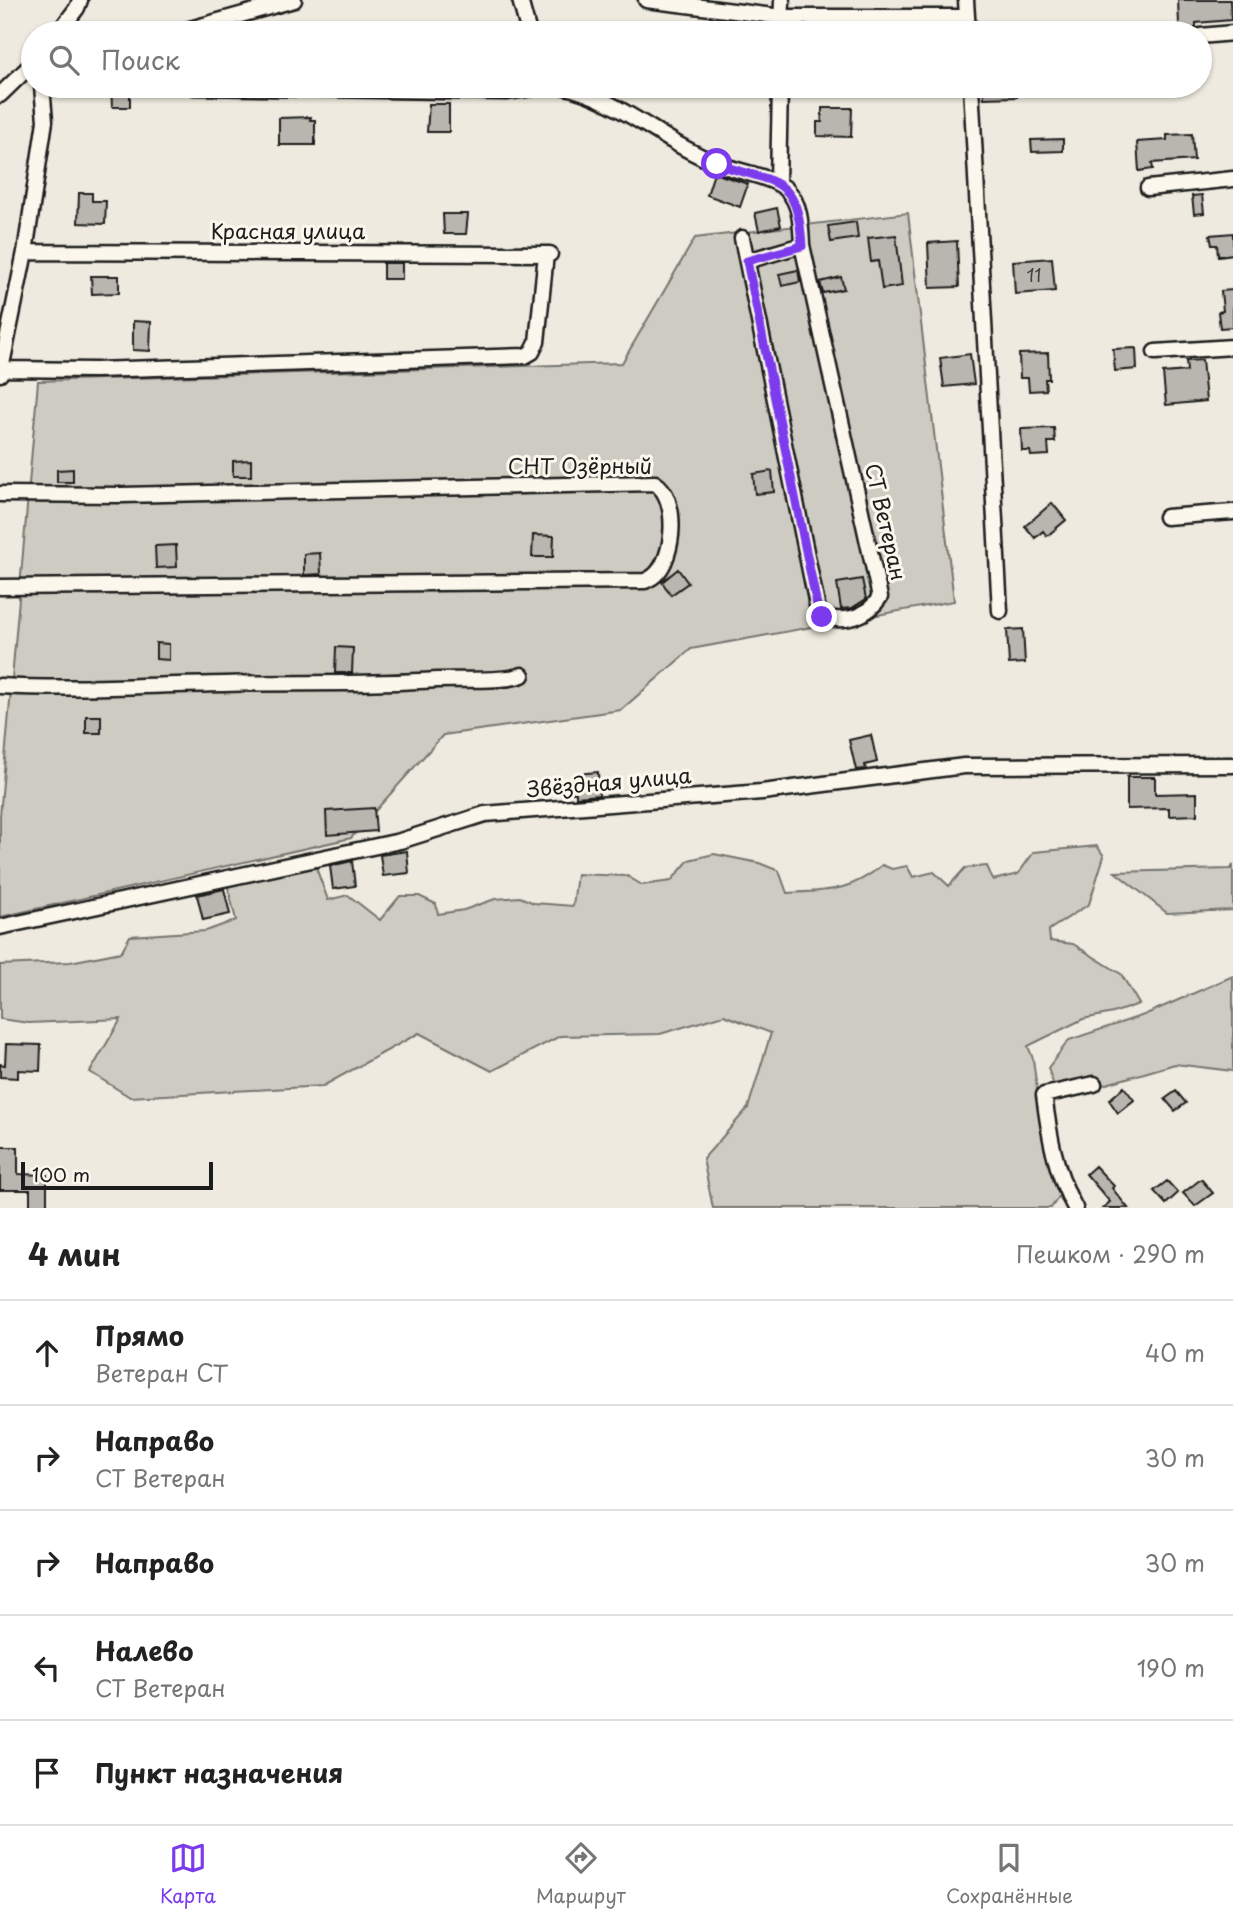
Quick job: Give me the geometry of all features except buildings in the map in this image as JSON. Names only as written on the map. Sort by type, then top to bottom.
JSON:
[{"type":"street","points":[[67,21],[80,0]]},
{"type":"street","points":[[219,21],[294,0]]},
{"type":"street","points":[[520,0],[526,21]]},
{"type":"street","points":[[646,0],[782,17],[967,17]]},
{"type":"street","points":[[782,0],[782,21]]},
{"type":"street","points":[[966,0],[967,21]]},
{"type":"street","points":[[1212,35],[1233,33]]},
{"type":"street","points":[[0,95],[21,75]]},
{"type":"street","points":[[0,372],[25,252],[45,121],[43,98]]},
{"type":"street","points":[[597,98],[717,164],[778,183],[780,98]]},
{"type":"street","points":[[972,98],[1000,611]]},
{"type":"street","points":[[1148,188],[1233,179]]},
{"type":"street","name":"СТ Ветеран","points":[[742,238],[818,610],[822,617],[831,619],[863,615],[872,610],[880,597],[802,246],[800,221],[794,200],[787,189],[778,183]]},
{"type":"street","points":[[747,261],[802,246]]},
{"type":"street","name":"Красная улица","points":[[0,372],[525,356],[532,352],[537,342],[548,254],[25,252]]},
{"type":"street","points":[[1155,352],[1233,347]]},
{"type":"street","name":"СНТ Озёрный","points":[[0,494],[149,494],[655,484],[663,489],[669,500],[672,522],[670,543],[663,562],[655,575],[645,581],[0,587]]},
{"type":"street","points":[[1166,517],[1233,512]]},
{"type":"street","points":[[0,686],[69,688],[382,684],[474,678],[513,679],[522,675]]},
{"type":"street","name":"Звёздная улица","points":[[0,927],[400,841],[485,814],[762,792],[964,766],[1233,765]]},
{"type":"street","points":[[1075,1208],[1060,1177],[1051,1144],[1044,1094],[1094,1084]]},
{"type":"shaded area","points":[[908,213],[954,601],[691,649],[621,710],[443,735],[351,838],[0,917],[0,816],[38,381],[622,363],[695,238]]},
{"type":"shaded area","points":[[1097,846],[1104,856],[1089,904],[1049,930],[1050,941],[1073,944],[1121,974],[1139,1004],[1083,1019],[1028,1046],[1033,1059],[1045,1151],[1062,1192],[1051,1208],[713,1208],[703,1159],[748,1108],[771,1033],[724,1015],[660,1034],[560,1036],[492,1071],[419,1033],[323,1086],[130,1097],[90,1072],[121,1019],[29,1023],[0,1019],[0,965],[70,962],[121,952],[130,936],[206,931],[236,920],[227,883],[315,865],[328,900],[348,895],[380,920],[400,896],[419,896],[436,904],[438,914],[464,910],[495,899],[520,897],[534,903],[573,906],[577,874],[627,876],[642,885],[671,881],[689,860],[714,854],[759,863],[779,871],[787,893],[849,885],[882,865],[892,869],[907,866],[913,877],[934,872],[949,886],[965,868],[987,866],[993,880],[1018,874],[1034,852]]},
{"type":"shaded area","points":[[1233,865],[1233,910],[1167,913],[1115,872],[1231,869]]},
{"type":"shaded area","points":[[1233,976],[1233,1071],[1175,1064],[1058,1098],[1048,1068],[1069,1040],[1144,1015]]},
{"type":"route","points":[[717,164],[778,183],[787,189],[794,200],[800,221],[802,246],[747,261],[818,610],[822,617]]}]
